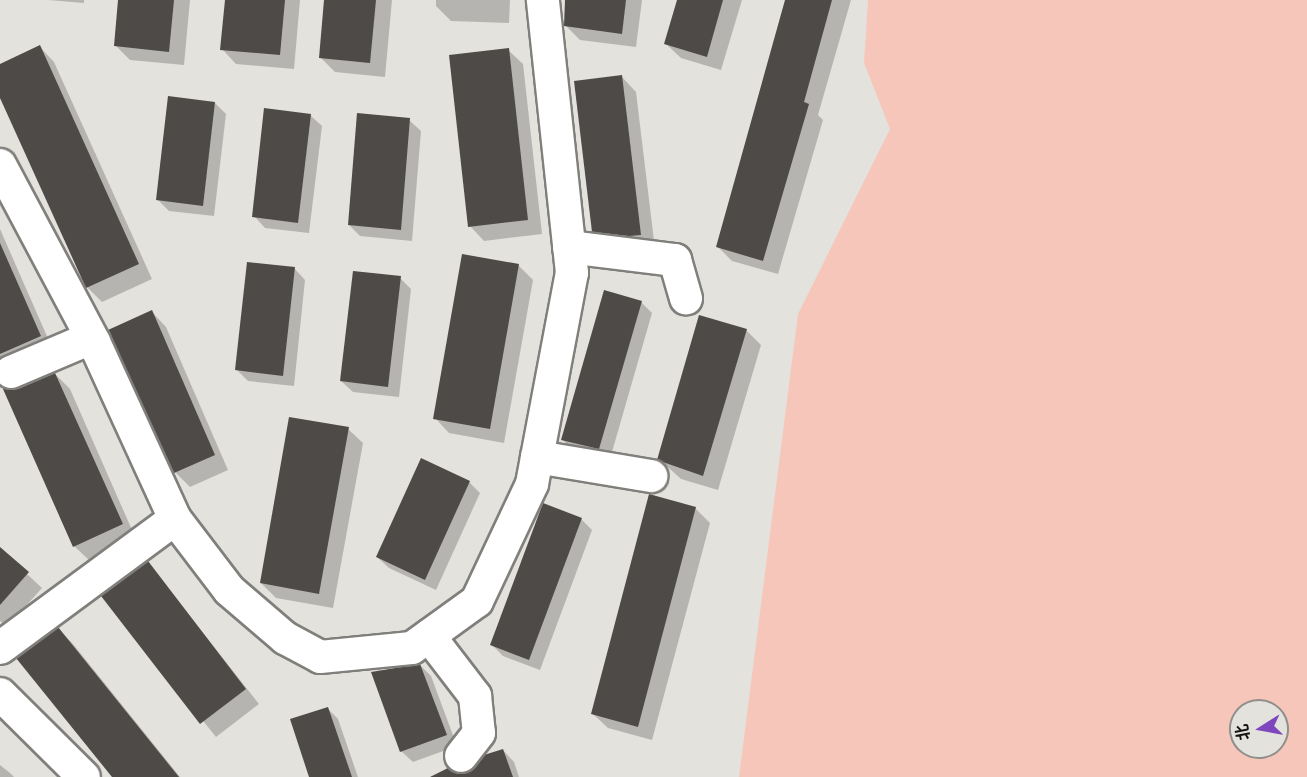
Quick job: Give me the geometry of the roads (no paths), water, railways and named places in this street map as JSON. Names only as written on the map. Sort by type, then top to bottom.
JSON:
[{"type":"street","points":[[0,165],[91,338],[175,519],[229,590],[285,638],[320,657],[412,648],[477,601],[532,484],[572,273],[543,0]]},
{"type":"street","points":[[569,247],[675,260],[687,298]]},
{"type":"street","points":[[11,372],[91,338]]},
{"type":"street","points":[[537,457],[651,476]]},
{"type":"street","points":[[0,648],[175,519]]},
{"type":"street","points":[[429,636],[475,696],[479,733],[461,756]]},
{"type":"street","points":[[0,694],[84,777]]},
{"type":"street","points":[[0,719],[61,777]]}]
